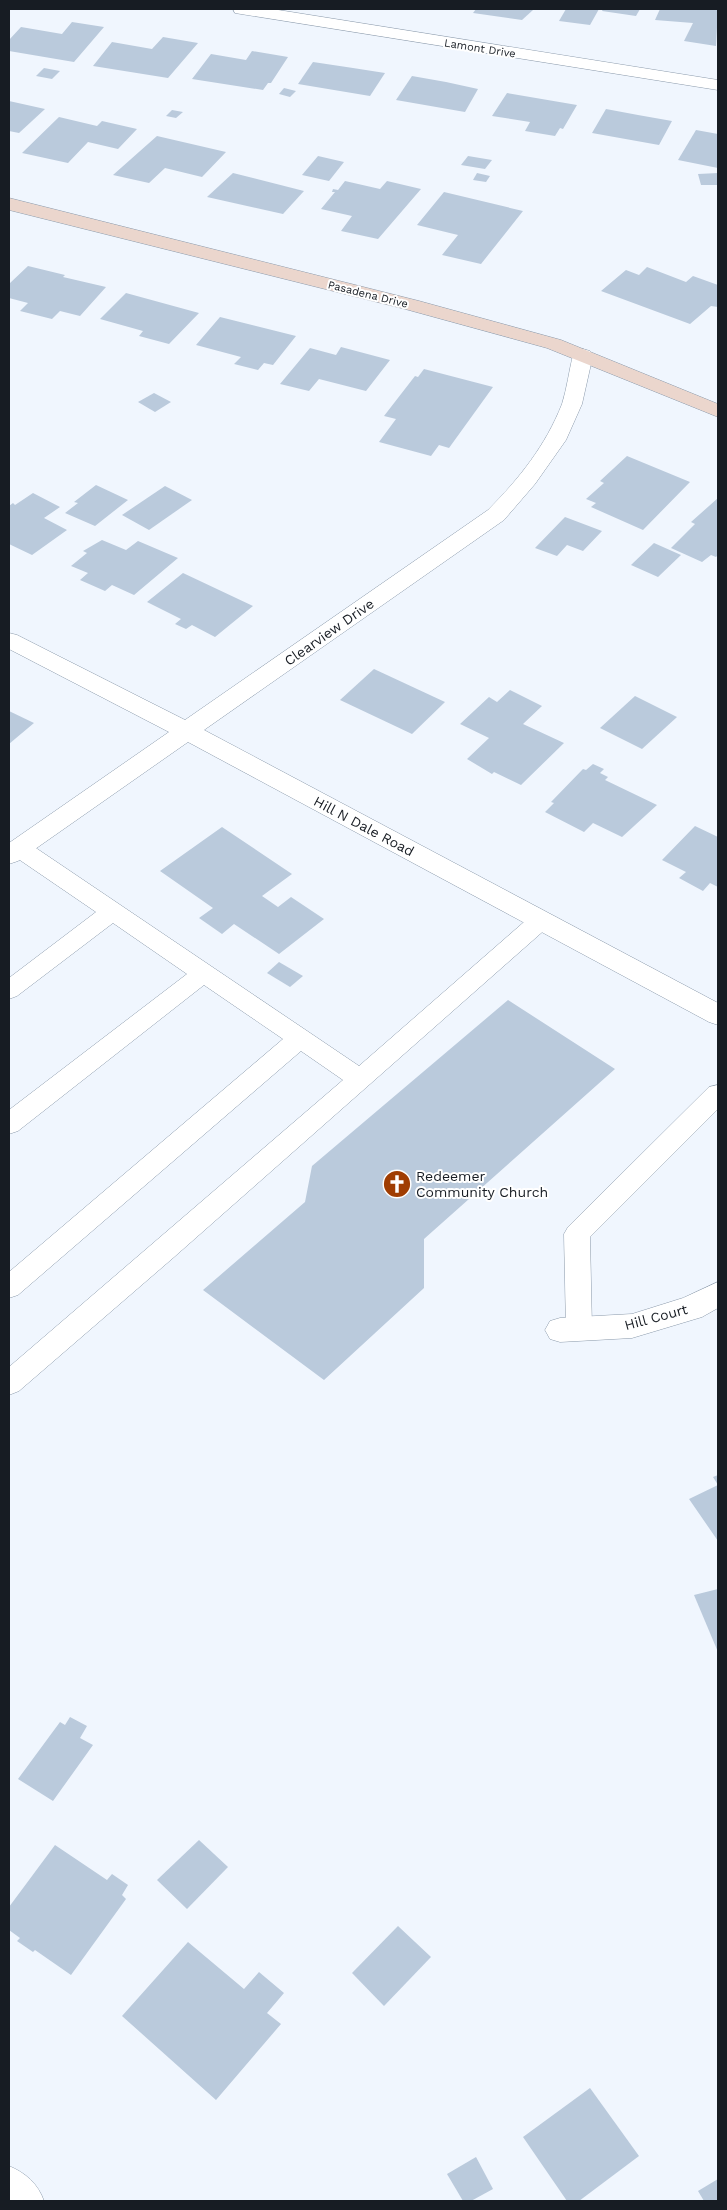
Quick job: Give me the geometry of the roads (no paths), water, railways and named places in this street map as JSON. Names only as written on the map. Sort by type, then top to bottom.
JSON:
[{"type":"street","name":"Lamont Drive","points":[[241,9],[718,85]]},
{"type":"street","name":"Pasadena Drive","points":[[9,204],[412,305],[554,344],[718,411]]},
{"type":"street","name":"Clearview Drive","points":[[14,852],[496,515],[519,492],[554,440],[570,410],[584,355]]},
{"type":"street","name":"Hill N Dale Road","points":[[9,640],[186,731],[540,922],[718,1015]]},
{"type":"street","name":"Hill Court","points":[[569,1330],[632,1326],[692,1308],[718,1294]]},
{"type":"street","points":[[9,2185],[25,2201]]},
{"type":"lane","points":[[14,852],[113,912],[360,1079]]},
{"type":"lane","points":[[9,990],[113,912]]},
{"type":"lane","points":[[9,1383],[164,1251],[540,922]]},
{"type":"lane","points":[[9,1124],[204,973]]},
{"type":"lane","points":[[9,1287],[300,1038]]},
{"type":"lane","points":[[569,1330],[577,1234],[718,1094]]},
{"type":"place","name":"Redeemer Community Church","points":[[397,1184]]}]
